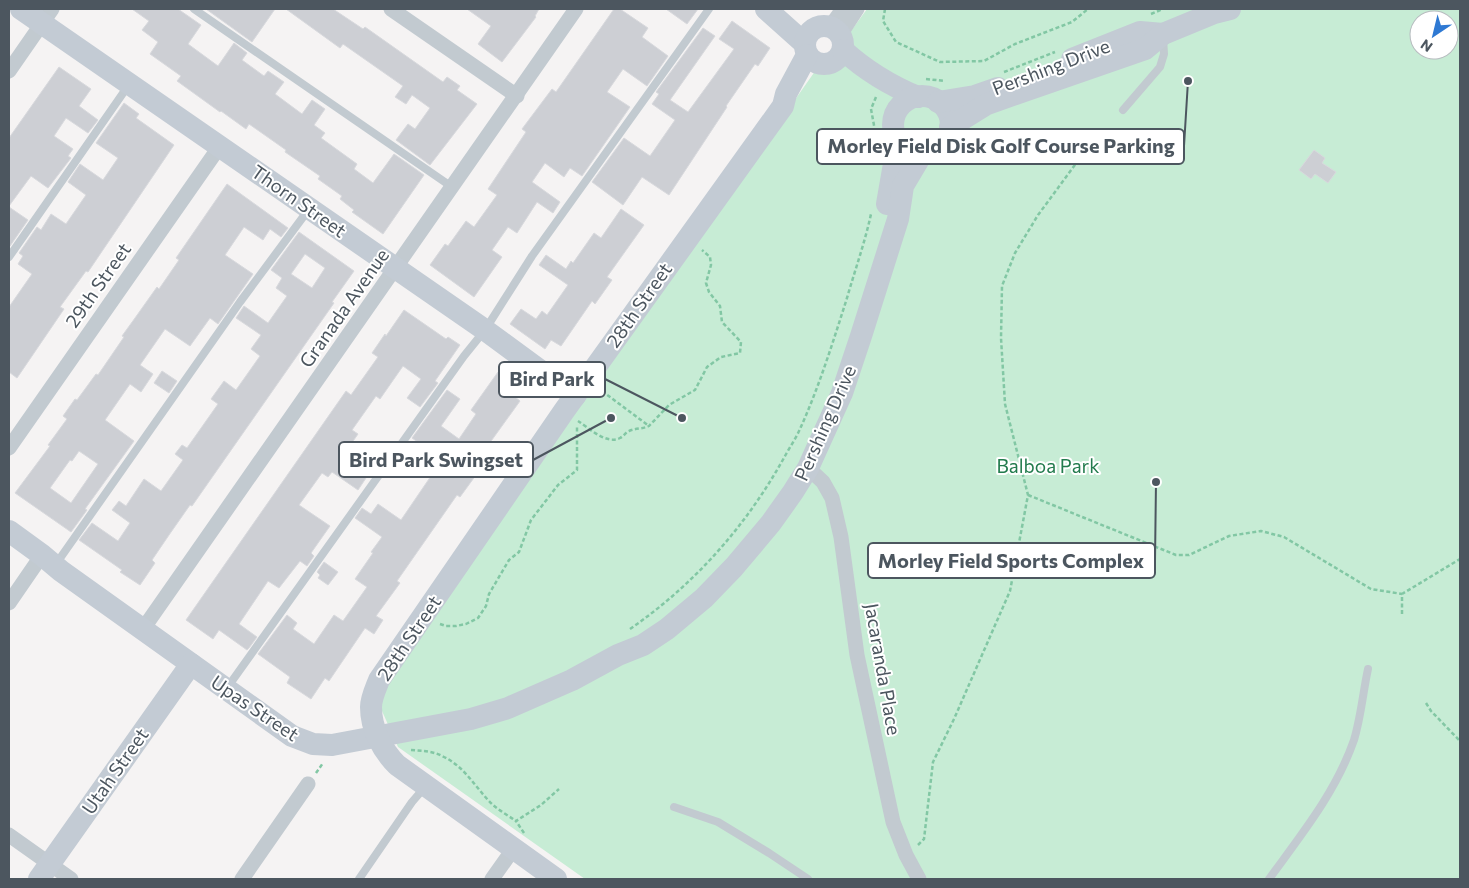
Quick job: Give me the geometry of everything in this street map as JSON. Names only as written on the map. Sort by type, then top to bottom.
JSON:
[{"type":"main road","name":"Thorn Street","points":[[21,9],[47,16],[130,84],[485,330],[581,388]]},
{"type":"main road","points":[[766,9],[888,84],[926,92],[945,109],[950,117],[949,135],[938,149],[930,153],[922,154],[888,145],[895,114],[904,102],[926,92]]},
{"type":"main road","points":[[778,9],[824,46],[878,94],[895,114]]},
{"type":"main road","name":"Pershing Drive","points":[[950,127],[987,104],[1145,49],[1163,34],[1221,10]]},
{"type":"main road","name":"Pershing Drive","points":[[926,92],[975,96],[1140,32],[1163,34]]},
{"type":"main road","name":"28th Street","points":[[377,738],[371,706],[379,680],[581,388],[783,106],[790,102],[824,46]]},
{"type":"main road","name":"Pershing Drive","points":[[618,656],[634,641],[683,604],[712,575],[745,536],[775,493],[812,428],[856,311],[887,206],[888,145]]},
{"type":"main road","name":"Pershing Drive","points":[[377,738],[471,719],[508,708],[572,680],[651,639],[704,598],[734,567],[771,523],[808,468],[842,393],[898,219],[903,186],[922,154]]},
{"type":"main road","points":[[808,468],[806,456],[835,391],[851,340],[856,311]]},
{"type":"main road","name":"Upas Street","points":[[9,531],[292,736],[314,744],[332,745],[377,738]]},
{"type":"main road","name":"Utah Street","points":[[44,872],[191,664]]},
{"type":"main road","points":[[377,738],[386,754],[396,765],[426,786],[520,842],[556,879]]},
{"type":"street","points":[[391,9],[516,96]]},
{"type":"street","name":"Granada Avenue","points":[[143,629],[576,9]]},
{"type":"street","name":"28th Street","points":[[824,46],[843,9]]},
{"type":"street","name":"28th Street","points":[[824,46],[857,9]]},
{"type":"street","points":[[9,71],[47,16]]},
{"type":"street","name":"29th Street","points":[[9,448],[220,146]]},
{"type":"street","name":"Jacaranda Place","points":[[808,468],[823,482],[832,498],[841,537],[858,655],[893,822],[906,855],[919,879]]},
{"type":"street","points":[[9,603],[49,560]]},
{"type":"street","points":[[242,879],[308,784]]},
{"type":"street","points":[[9,835],[44,872],[71,879]]},
{"type":"street","points":[[492,879],[520,842]]},
{"type":"lane","points":[[194,9],[452,187]]},
{"type":"lane","points":[[226,689],[464,356],[485,330],[532,256],[709,9]]},
{"type":"lane","points":[[1123,110],[1160,67],[1164,54],[1163,34]]},
{"type":"lane","points":[[9,257],[130,84]]},
{"type":"lane","points":[[49,560],[309,208]]},
{"type":"lane","points":[[1269,879],[1307,828],[1338,779],[1354,738],[1368,668]]},
{"type":"lane","points":[[359,879],[412,802],[426,786]]},
{"type":"lane","points":[[674,807],[718,822],[808,879]]},
{"type":"path","points":[[885,9],[883,20],[896,42],[940,62],[984,61],[1015,44],[1072,22],[1088,9]]},
{"type":"path","points":[[1145,16],[1163,9]]},
{"type":"path","points":[[997,74],[1058,51]]},
{"type":"path","points":[[926,92],[948,82]]},
{"type":"path","points":[[878,94],[871,109],[888,145]]},
{"type":"path","points":[[906,855],[924,839],[933,762],[1010,591],[1028,495],[1005,404],[1000,338],[1002,286],[1015,253],[1038,215],[1094,139]]},
{"type":"path","points":[[626,632],[674,596],[716,555],[776,473],[799,431],[816,390],[873,209]]},
{"type":"path","points":[[435,629],[439,623],[446,626],[456,626],[466,624],[478,618],[486,606],[489,594],[509,560],[519,552],[531,520],[558,485],[577,470],[578,420],[607,440],[621,438],[629,431],[649,426],[669,405],[695,390],[707,367],[720,357],[740,353],[741,342],[722,322],[720,306],[709,292],[706,283],[711,266],[710,257],[687,239]]},
{"type":"path","points":[[581,388],[649,426]]},
{"type":"path","points":[[1028,495],[1176,555],[1189,555],[1229,536],[1261,532],[1284,537],[1371,588],[1402,594],[1460,559]]},
{"type":"path","points":[[1402,594],[1402,614]]},
{"type":"path","points":[[1426,703],[1430,711],[1460,741]]},
{"type":"path","points":[[404,749],[432,752],[456,764],[493,804],[516,821],[520,842]]},
{"type":"path","points":[[516,821],[541,805],[559,789]]},
{"type":"green space","name":"Balboa Park","points":[[867,9],[1460,9],[1460,879],[585,879],[398,747],[382,711],[366,711],[825,57],[829,61]]},
{"type":"building","points":[[132,9],[178,9],[201,25],[188,44],[218,66],[234,43],[247,53],[242,60],[264,76],[268,71],[284,82],[275,94],[302,114],[312,100],[325,109],[314,125],[325,133],[321,138],[357,164],[354,169],[373,183],[394,154],[424,175],[383,234],[352,212],[354,210],[340,199],[342,196],[318,179],[320,176],[285,152],[286,150],[249,124],[246,129],[177,81],[181,76],[150,54],[158,42],[142,30],[149,21]]},
{"type":"building","points":[[206,9],[275,9],[252,42]]},
{"type":"building","points":[[286,9],[333,9],[363,29],[365,27],[443,82],[447,77],[460,86],[457,90],[477,104],[430,165],[396,140],[408,124],[415,129],[430,108],[412,95],[406,104],[395,97],[403,86],[343,44],[340,48]]},
{"type":"building","points":[[467,9],[539,9],[536,17],[502,62],[478,44],[491,26]]},
{"type":"building","points":[[614,9],[620,9],[648,28],[642,37],[668,56],[647,86],[623,69],[607,92],[630,107],[582,176],[570,168],[564,177],[545,163],[532,182],[560,202],[553,213],[537,202],[517,233],[508,227],[492,250],[502,257],[474,297],[430,265],[445,244],[448,246],[466,221],[474,227],[497,195],[488,189],[526,132],[522,129],[552,89],[556,92]]},
{"type":"building","points":[[666,9],[698,9],[687,24]]},
{"type":"building","points":[[732,21],[770,48],[758,66],[755,64],[726,106],[669,195],[642,177],[623,205],[592,182],[624,138],[650,156],[675,120],[652,104],[659,94],[656,92],[703,28],[715,36],[670,100],[688,112],[734,49],[719,39]]},
{"type":"building","points":[[59,67],[91,89],[79,106],[98,120],[88,133],[66,118],[54,136],[73,149],[68,156],[71,158],[48,188],[31,176],[9,206],[9,138]]},
{"type":"building","points":[[124,103],[139,114],[136,118],[174,145],[88,272],[86,271],[60,307],[64,309],[17,378],[9,372],[9,307],[32,274],[18,264],[23,256],[19,253],[37,227],[41,230],[51,214],[66,224],[86,195],[68,182],[80,164],[103,180],[118,158],[96,143]]},
{"type":"building","points":[[1314,150],[1325,158],[1322,163],[1336,172],[1328,183],[1315,174],[1311,179],[1299,170]]},
{"type":"building","points":[[227,184],[288,228],[281,237],[270,229],[263,240],[244,227],[225,255],[253,274],[218,324],[210,318],[190,346],[165,329],[140,365],[153,374],[141,392],[130,384],[105,420],[134,441],[85,509],[87,510],[71,532],[15,493],[50,446],[48,445],[67,419],[63,416],[96,374],[98,375],[124,337],[122,336],[179,260],[176,258]],"holes":[[[79,451],[98,464],[71,503],[50,488],[70,460],[72,461]]]},
{"type":"building","points":[[9,207],[28,220],[10,246],[9,246]]},
{"type":"building","points":[[621,209],[644,225],[607,277],[612,280],[595,304],[592,301],[561,346],[551,340],[545,349],[510,324],[521,309],[536,319],[542,311],[547,315],[568,285],[539,265],[546,255],[566,269],[571,261],[573,263],[594,233],[601,238]]},
{"type":"building","points":[[299,232],[354,271],[332,302],[334,303],[192,506],[190,505],[169,535],[152,560],[155,563],[140,585],[79,540],[92,523],[118,541],[130,523],[112,510],[119,501],[126,506],[144,479],[161,491],[183,460],[175,454],[182,445],[187,448],[218,404],[211,399],[224,381],[236,390],[260,356],[251,349],[261,335],[236,318],[244,306],[268,323],[287,296],[276,288],[282,278],[271,270]],"holes":[[[305,254],[325,268],[312,288],[291,274]]]},
{"type":"building","points":[[404,310],[446,339],[448,337],[460,345],[435,381],[438,383],[420,407],[407,398],[421,379],[403,366],[380,399],[376,396],[352,430],[358,434],[342,457],[368,475],[358,490],[332,472],[328,477],[322,473],[299,505],[330,526],[311,553],[314,556],[307,566],[300,561],[279,588],[268,581],[239,624],[257,637],[247,650],[219,630],[213,639],[186,620],[346,391],[351,395],[378,357],[372,353]]},
{"type":"building","points":[[162,371],[177,381],[169,393],[154,383]]},
{"type":"building","points":[[498,372],[521,388],[515,397],[520,401],[489,444],[493,447],[474,474],[476,475],[460,497],[457,495],[397,581],[400,583],[376,616],[383,620],[374,634],[365,628],[329,681],[325,678],[311,699],[287,683],[290,677],[258,654],[287,615],[297,623],[293,629],[314,644],[334,615],[343,621],[367,587],[355,579],[382,537],[355,518],[362,508],[371,514],[378,504],[401,520],[431,476],[427,474],[439,457],[412,438],[447,390],[460,399],[441,426],[459,439],[476,414],[471,410]]},
{"type":"building","points":[[324,562],[338,572],[328,585],[318,578],[320,575],[317,572]]},
{"type":"place","name":"Morley Field Disk Golf Course Parking","points":[[1188,81]]},
{"type":"place","name":"Bird Park Swingset","points":[[611,418]]},
{"type":"place","name":"Bird Park","points":[[682,418]]},
{"type":"place","name":"Morley Field Sports Complex","points":[[1156,482]]}]
